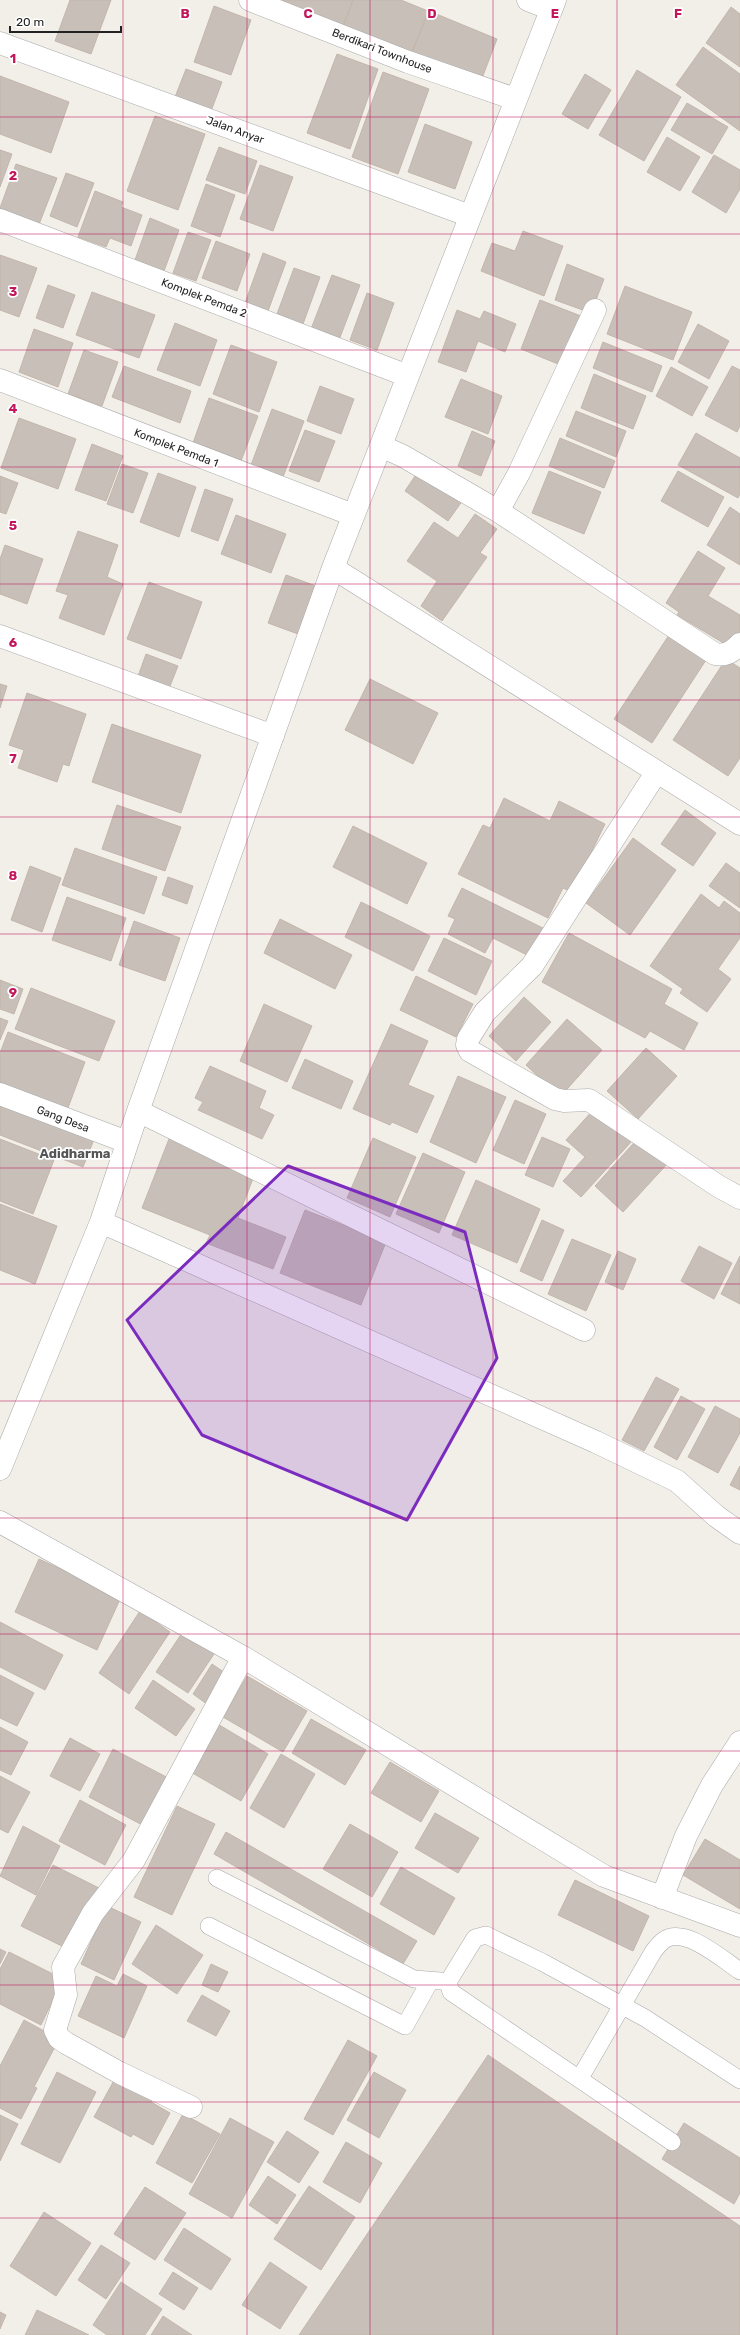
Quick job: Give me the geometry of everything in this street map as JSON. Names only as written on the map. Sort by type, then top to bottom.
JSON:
[{"type":"street","name":"Berdikari Townhouse","points":[[250,0],[408,62],[515,98]]},
{"type":"street","points":[[0,1469],[101,1222],[127,1142],[333,568],[515,98],[553,4],[528,0]]},
{"type":"street","name":"Jalan Anyar","points":[[0,43],[470,216]]},
{"type":"street","name":"Komplek Pemda 2","points":[[0,220],[408,376]]},
{"type":"street","points":[[498,511],[518,473],[596,310]]},
{"type":"street","name":"Komplek Pemda 1","points":[[0,380],[353,515]]},
{"type":"street","points":[[381,446],[402,456],[498,511],[714,654],[724,655],[734,651],[740,644]]},
{"type":"street","points":[[333,568],[656,773],[740,824]]},
{"type":"street","points":[[0,636],[273,736]]},
{"type":"street","points":[[656,773],[532,966],[484,1012],[468,1038],[467,1045],[470,1051],[555,1098],[564,1101],[589,1100],[718,1186],[740,1198]]},
{"type":"street","name":"Gang Desa","points":[[0,1094],[127,1142]]},
{"type":"street","points":[[138,1112],[584,1330]]},
{"type":"street","points":[[101,1222],[596,1442],[677,1481],[716,1516],[740,1533]]},
{"type":"street","points":[[0,1522],[244,1657],[604,1876],[740,1926]]},
{"type":"street","points":[[192,2106],[120,2073],[66,2043],[59,2038],[55,2030],[66,1995],[63,1967],[102,1899],[134,1860],[244,1657]]},
{"type":"street","points":[[662,1898],[686,1836],[712,1785],[740,1742]]},
{"type":"lane","points":[[217,1878],[414,1979],[448,1982]]},
{"type":"lane","points":[[209,1926],[405,2026],[430,1980]]},
{"type":"lane","points":[[672,2142],[580,2078],[451,1992],[448,1982],[475,1938],[486,1935],[542,1962],[622,2007],[645,2018],[740,2080]]},
{"type":"lane","points":[[580,2078],[653,1952],[664,1940],[676,1936],[694,1940],[740,1971]]},
{"type":"highlighted area","points":[[288,1166],[465,1232],[497,1358],[407,1520],[202,1435],[127,1320]]},
{"type":"building","points":[[70,0],[111,0],[91,54],[55,41]]},
{"type":"building","points":[[274,0],[353,0],[341,31]]},
{"type":"building","points":[[353,0],[401,0],[428,11],[410,58],[341,33]]},
{"type":"building","points":[[214,6],[251,20],[231,75],[194,62]]},
{"type":"building","points":[[731,7],[740,14],[740,67],[706,43]]},
{"type":"building","points":[[429,11],[497,39],[479,86],[409,60]]},
{"type":"building","points":[[703,47],[740,74],[740,131],[676,85]]},
{"type":"building","points":[[337,54],[378,69],[350,149],[307,133]]},
{"type":"building","points":[[186,69],[222,82],[211,111],[175,97]]},
{"type":"building","points":[[637,70],[681,97],[644,161],[599,135]]},
{"type":"building","points":[[383,72],[429,89],[398,174],[352,157]]},
{"type":"building","points":[[585,74],[611,90],[588,129],[562,114]]},
{"type":"building","points":[[0,76],[69,102],[51,153],[0,134]]},
{"type":"building","points":[[687,103],[728,127],[712,154],[671,130]]},
{"type":"building","points":[[155,116],[205,134],[178,210],[127,191]]},
{"type":"building","points":[[425,124],[472,142],[455,189],[408,172]]},
{"type":"building","points":[[667,137],[700,157],[680,191],[647,172]]},
{"type":"building","points":[[219,147],[257,161],[245,194],[206,180]]},
{"type":"building","points":[[0,150],[12,154],[0,187]]},
{"type":"building","points":[[714,155],[740,170],[740,189],[726,213],[692,192]]},
{"type":"building","points":[[16,164],[57,178],[38,227],[0,213],[0,208]]},
{"type":"building","points":[[260,165],[293,177],[273,231],[240,219]]},
{"type":"building","points":[[66,173],[94,183],[77,227],[50,216]]},
{"type":"building","points":[[206,184],[235,195],[220,237],[191,226]]},
{"type":"building","points":[[95,191],[123,202],[121,207],[142,215],[131,246],[110,238],[106,247],[78,237]]},
{"type":"building","points":[[150,218],[179,230],[164,271],[135,260]]},
{"type":"building","points":[[523,231],[563,246],[544,296],[481,271],[492,243],[515,251]]},
{"type":"building","points":[[188,232],[211,240],[196,281],[173,273]]},
{"type":"building","points":[[216,241],[250,254],[237,291],[202,278]]},
{"type":"building","points":[[263,253],[286,262],[268,311],[245,303]]},
{"type":"building","points":[[0,255],[37,268],[19,317],[0,310]]},
{"type":"building","points":[[567,264],[604,279],[591,313],[555,300]]},
{"type":"building","points":[[294,268],[320,277],[303,324],[277,314]]},
{"type":"building","points":[[332,275],[360,285],[339,340],[311,329]]},
{"type":"building","points":[[48,285],[75,295],[63,328],[36,318]]},
{"type":"building","points":[[625,286],[692,312],[673,360],[607,334]]},
{"type":"building","points":[[92,292],[155,315],[139,358],[76,335]]},
{"type":"building","points":[[367,293],[394,303],[377,350],[350,340]]},
{"type":"building","points":[[540,300],[581,316],[563,366],[521,349]]},
{"type":"building","points":[[457,310],[480,319],[484,311],[516,324],[505,352],[478,341],[466,372],[438,362]]},
{"type":"building","points":[[175,323],[217,340],[200,386],[157,370]]},
{"type":"building","points":[[698,324],[729,341],[709,379],[678,362]]},
{"type":"building","points":[[34,329],[73,343],[58,387],[19,372]]},
{"type":"building","points":[[603,342],[662,366],[652,392],[593,368]]},
{"type":"building","points":[[231,345],[277,362],[259,412],[213,394]]},
{"type":"building","points":[[84,350],[118,362],[102,406],[68,394]]},
{"type":"building","points":[[124,366],[191,391],[180,423],[112,397]]},
{"type":"building","points":[[732,366],[740,370],[740,426],[737,432],[705,415]]},
{"type":"building","points":[[671,367],[708,387],[692,416],[656,396]]},
{"type":"building","points":[[594,374],[646,396],[633,429],[581,408]]},
{"type":"building","points":[[461,379],[502,396],[488,434],[445,417]]},
{"type":"building","points":[[320,386],[354,399],[341,434],[307,421]]},
{"type":"building","points":[[209,398],[258,416],[241,461],[193,443]]},
{"type":"building","points":[[272,409],[304,421],[283,477],[251,465]]},
{"type":"building","points":[[576,411],[626,431],[616,457],[566,436]]},
{"type":"building","points":[[19,418],[76,439],[58,489],[1,468]]},
{"type":"building","points":[[305,430],[335,441],[319,482],[289,471]]},
{"type":"building","points":[[472,431],[495,441],[481,476],[458,466]]},
{"type":"building","points":[[696,433],[740,458],[740,494],[738,498],[678,465]]},
{"type":"building","points":[[560,438],[615,461],[604,488],[549,466]]},
{"type":"building","points":[[92,444],[123,456],[106,501],[75,490]]},
{"type":"building","points":[[122,464],[148,473],[133,513],[107,504]]},
{"type":"building","points":[[419,470],[463,500],[448,521],[405,491]]},
{"type":"building","points":[[549,471],[601,492],[584,534],[532,513]]},
{"type":"building","points":[[678,471],[724,497],[708,527],[661,501]]},
{"type":"building","points":[[158,473],[196,487],[179,537],[140,522]]},
{"type":"building","points":[[0,476],[18,483],[6,514],[0,512]]},
{"type":"building","points":[[205,489],[233,499],[218,541],[191,531]]},
{"type":"building","points":[[730,507],[740,514],[740,565],[707,545]]},
{"type":"building","points":[[475,514],[497,529],[480,553],[487,557],[442,621],[421,606],[437,581],[407,561],[434,522],[458,538]]},
{"type":"building","points":[[236,515],[286,534],[271,573],[221,554]]},
{"type":"building","points":[[78,531],[118,545],[107,577],[123,584],[104,635],[59,618],[68,595],[56,591]]},
{"type":"building","points":[[5,545],[43,559],[27,604],[0,594],[0,559]]},
{"type":"building","points":[[698,551],[725,568],[708,596],[740,615],[740,631],[730,647],[677,615],[679,612],[666,603]]},
{"type":"building","points":[[286,575],[316,586],[298,634],[268,623]]},
{"type":"building","points":[[149,582],[202,602],[181,659],[127,639]]},
{"type":"building","points":[[669,635],[706,660],[652,743],[614,719]]},
{"type":"building","points":[[146,654],[178,666],[168,691],[137,679]]},
{"type":"building","points":[[726,659],[740,668],[740,758],[728,776],[673,740]]},
{"type":"building","points":[[370,679],[438,713],[413,764],[345,730]]},
{"type":"building","points":[[0,684],[7,686],[0,708]]},
{"type":"building","points":[[27,693],[86,714],[69,766],[63,764],[57,782],[18,768],[24,750],[9,745]]},
{"type":"building","points":[[112,724],[201,755],[181,813],[92,782]]},
{"type":"building","points":[[504,798],[550,821],[559,801],[605,824],[572,892],[563,888],[548,918],[458,874],[483,825],[490,828]]},
{"type":"building","points":[[117,805],[181,827],[165,871],[102,849]]},
{"type":"building","points":[[685,810],[716,833],[693,866],[661,844]]},
{"type":"building","points":[[353,826],[427,863],[407,904],[333,867]]},
{"type":"building","points":[[633,838],[676,870],[630,935],[586,903]]},
{"type":"building","points":[[75,848],[157,877],[144,914],[62,885]]},
{"type":"building","points":[[726,863],[740,873],[740,908],[709,886]]},
{"type":"building","points":[[30,866],[61,878],[42,932],[11,920]]},
{"type":"building","points":[[168,877],[193,886],[187,904],[162,895]]},
{"type":"building","points":[[462,888],[549,931],[535,959],[493,938],[485,953],[448,934],[455,919],[448,916]]},
{"type":"building","points":[[701,894],[719,908],[724,901],[740,913],[740,938],[718,969],[731,979],[707,1012],[680,993],[683,989],[650,966]]},
{"type":"building","points":[[67,897],[126,918],[111,961],[52,940]]},
{"type":"building","points":[[361,902],[430,936],[413,971],[345,937]]},
{"type":"building","points":[[280,919],[352,955],[335,989],[264,953]]},
{"type":"building","points":[[134,921],[180,938],[165,981],[119,965]]},
{"type":"building","points":[[569,933],[672,989],[664,1004],[698,1023],[684,1050],[650,1031],[645,1038],[542,982]]},
{"type":"building","points":[[444,938],[492,961],[476,995],[428,971]]},
{"type":"building","points":[[416,976],[473,1004],[456,1037],[400,1010]]},
{"type":"building","points":[[0,980],[23,989],[14,1014],[0,1009]]},
{"type":"building","points":[[31,988],[115,1021],[99,1061],[15,1029]]},
{"type":"building","points":[[524,997],[551,1022],[516,1061],[489,1036]]},
{"type":"building","points":[[264,1004],[312,1026],[287,1082],[240,1061]]},
{"type":"building","points":[[0,1018],[8,1021],[0,1040]]},
{"type":"building","points":[[567,1019],[602,1050],[560,1097],[526,1065]]},
{"type":"building","points":[[391,1024],[428,1041],[408,1085],[434,1096],[417,1133],[392,1122],[390,1125],[353,1109]]},
{"type":"building","points":[[8,1032],[85,1062],[65,1116],[0,1090],[0,1053]]},
{"type":"building","points":[[646,1048],[677,1076],[638,1119],[607,1091]]},
{"type":"building","points":[[305,1059],[353,1081],[341,1109],[292,1088]]},
{"type":"building","points":[[210,1066],[266,1091],[259,1108],[274,1115],[262,1139],[198,1110],[203,1102],[195,1098]]},
{"type":"building","points":[[458,1076],[506,1097],[476,1163],[430,1142]]},
{"type":"building","points":[[0,1099],[95,1137],[83,1167],[0,1135]]},
{"type":"building","points":[[515,1100],[546,1114],[524,1164],[493,1150]]},
{"type":"building","points":[[595,1108],[632,1141],[581,1197],[563,1181],[585,1157],[566,1140]]},
{"type":"building","points":[[640,1136],[669,1162],[623,1212],[595,1186]]},
{"type":"building","points":[[542,1137],[570,1149],[553,1187],[525,1175]]},
{"type":"building","points":[[373,1138],[416,1157],[390,1217],[347,1198]]},
{"type":"building","points":[[0,1139],[54,1160],[33,1214],[0,1201]]},
{"type":"building","points":[[169,1139],[255,1173],[238,1218],[286,1237],[273,1269],[206,1243],[210,1235],[142,1208]]},
{"type":"building","points":[[423,1153],[465,1172],[439,1233],[396,1214]]},
{"type":"building","points":[[476,1180],[540,1209],[517,1263],[452,1235]]},
{"type":"building","points":[[0,1204],[57,1226],[35,1284],[0,1270]]},
{"type":"building","points":[[305,1210],[386,1242],[361,1305],[280,1273]]},
{"type":"building","points":[[542,1220],[564,1230],[542,1281],[520,1271]]},
{"type":"building","points":[[572,1239],[611,1255],[586,1311],[548,1294]]},
{"type":"building","points":[[699,1246],[732,1263],[714,1299],[681,1281]]},
{"type":"building","points":[[618,1251],[636,1259],[623,1290],[605,1282]]},
{"type":"building","points":[[740,1256],[740,1304],[721,1294]]},
{"type":"building","points":[[656,1377],[679,1389],[644,1451],[622,1440]]},
{"type":"building","points":[[681,1396],[705,1409],[677,1460],[654,1447]]},
{"type":"building","points":[[715,1406],[740,1419],[740,1433],[718,1473],[688,1457]]},
{"type":"building","points":[[740,1466],[740,1490],[730,1485]]},
{"type":"building","points":[[39,1559],[121,1597],[97,1650],[15,1612]]},
{"type":"building","points":[[140,1611],[170,1632],[129,1694],[99,1673]]},
{"type":"building","points":[[0,1622],[63,1655],[45,1690],[0,1667]]},
{"type":"building","points":[[184,1630],[216,1651],[188,1693],[156,1672]]},
{"type":"building","points":[[212,1664],[231,1677],[211,1707],[193,1694]]},
{"type":"building","points":[[0,1675],[34,1693],[17,1726],[0,1718]]},
{"type":"building","points":[[247,1676],[307,1711],[283,1752],[223,1717]]},
{"type":"building","points":[[153,1680],[195,1709],[176,1736],[135,1708]]},
{"type":"building","points":[[311,1719],[366,1750],[345,1785],[292,1753]]},
{"type":"building","points":[[216,1723],[268,1754],[241,1801],[189,1771]]},
{"type":"building","points":[[0,1727],[28,1742],[11,1775],[0,1770]]},
{"type":"building","points":[[70,1738],[100,1754],[80,1791],[50,1776]]},
{"type":"building","points":[[113,1749],[174,1781],[150,1829],[89,1797]]},
{"type":"building","points":[[281,1754],[315,1774],[284,1828],[250,1808]]},
{"type":"building","points":[[390,1762],[439,1791],[421,1822],[371,1793]]},
{"type":"building","points":[[0,1776],[30,1792],[8,1833],[0,1829]]},
{"type":"building","points":[[80,1800],[126,1825],[105,1865],[59,1841]]},
{"type":"building","points":[[177,1806],[215,1824],[172,1915],[134,1897]]},
{"type":"building","points":[[435,1813],[479,1838],[458,1873],[415,1848]]},
{"type":"building","points":[[350,1824],[398,1852],[372,1897],[323,1869]]},
{"type":"building","points":[[23,1826],[60,1846],[36,1895],[0,1876]]},
{"type":"building","points":[[226,1832],[417,1941],[403,1964],[214,1854]]},
{"type":"building","points":[[705,1839],[740,1860],[740,1909],[683,1875]]},
{"type":"building","points":[[53,1865],[101,1889],[70,1950],[21,1926]]},
{"type":"building","points":[[401,1867],[455,1898],[434,1935],[380,1904]]},
{"type":"building","points":[[575,1880],[649,1916],[633,1951],[558,1915]]},
{"type":"building","points":[[107,1906],[141,1922],[114,1980],[81,1964]]},
{"type":"building","points":[[156,1925],[203,1955],[177,1994],[132,1964]]},
{"type":"building","points":[[0,1949],[6,1952],[0,1964]]},
{"type":"building","points":[[9,1952],[63,1979],[41,2025],[0,2004],[0,1969]]},
{"type":"building","points":[[211,1964],[228,1972],[218,1992],[202,1985]]},
{"type":"building","points":[[123,1974],[147,1986],[124,2038],[78,2016],[96,1976],[117,1986]]},
{"type":"building","points":[[202,1995],[230,2011],[216,2036],[187,2021]]},
{"type":"building","points":[[24,2020],[59,2039],[34,2087],[37,2088],[21,2119],[0,2108],[0,2066]]},
{"type":"building","points":[[348,2040],[377,2056],[333,2135],[304,2119]]},
{"type":"building","points":[[488,2055],[740,2226],[740,2335],[299,2335]]},
{"type":"building","points":[[57,2072],[96,2092],[60,2163],[21,2144]]},
{"type":"building","points":[[374,2072],[406,2090],[379,2138],[347,2120]]},
{"type":"building","points":[[117,2075],[154,2096],[151,2102],[170,2113],[153,2145],[133,2134],[131,2137],[94,2117]]},
{"type":"building","points":[[183,2114],[220,2134],[192,2183],[156,2163]]},
{"type":"building","points":[[0,2115],[18,2124],[0,2161]]},
{"type":"building","points":[[230,2118],[274,2142],[232,2218],[189,2194]]},
{"type":"building","points":[[684,2123],[740,2158],[740,2193],[734,2204],[662,2159]]},
{"type":"building","points":[[287,2131],[319,2152],[299,2183],[267,2162]]},
{"type":"building","points":[[346,2142],[382,2163],[360,2203],[323,2182]]},
{"type":"building","points":[[268,2176],[296,2195],[277,2224],[249,2205]]},
{"type":"building","points":[[309,2186],[355,2217],[321,2270],[274,2239]]},
{"type":"building","points":[[145,2187],[186,2213],[155,2260],[114,2234]]},
{"type":"building","points":[[44,2212],[91,2243],[56,2296],[10,2266]]},
{"type":"building","points":[[184,2228],[231,2259],[211,2290],[164,2260]]},
{"type":"building","points":[[101,2245],[130,2263],[106,2299],[78,2280]]},
{"type":"building","points":[[270,2262],[307,2287],[280,2329],[242,2305]]},
{"type":"building","points":[[173,2272],[198,2288],[184,2310],[159,2294]]},
{"type":"building","points":[[121,2282],[162,2309],[145,2335],[107,2335],[93,2325]]},
{"type":"building","points":[[37,2310],[89,2335],[25,2335]]},
{"type":"building","points":[[0,2312],[6,2315],[0,2329]]},
{"type":"building","points":[[163,2316],[192,2335],[151,2335]]},
{"type":"district","name":"Adidharma","points":[[75,1153]]}]
